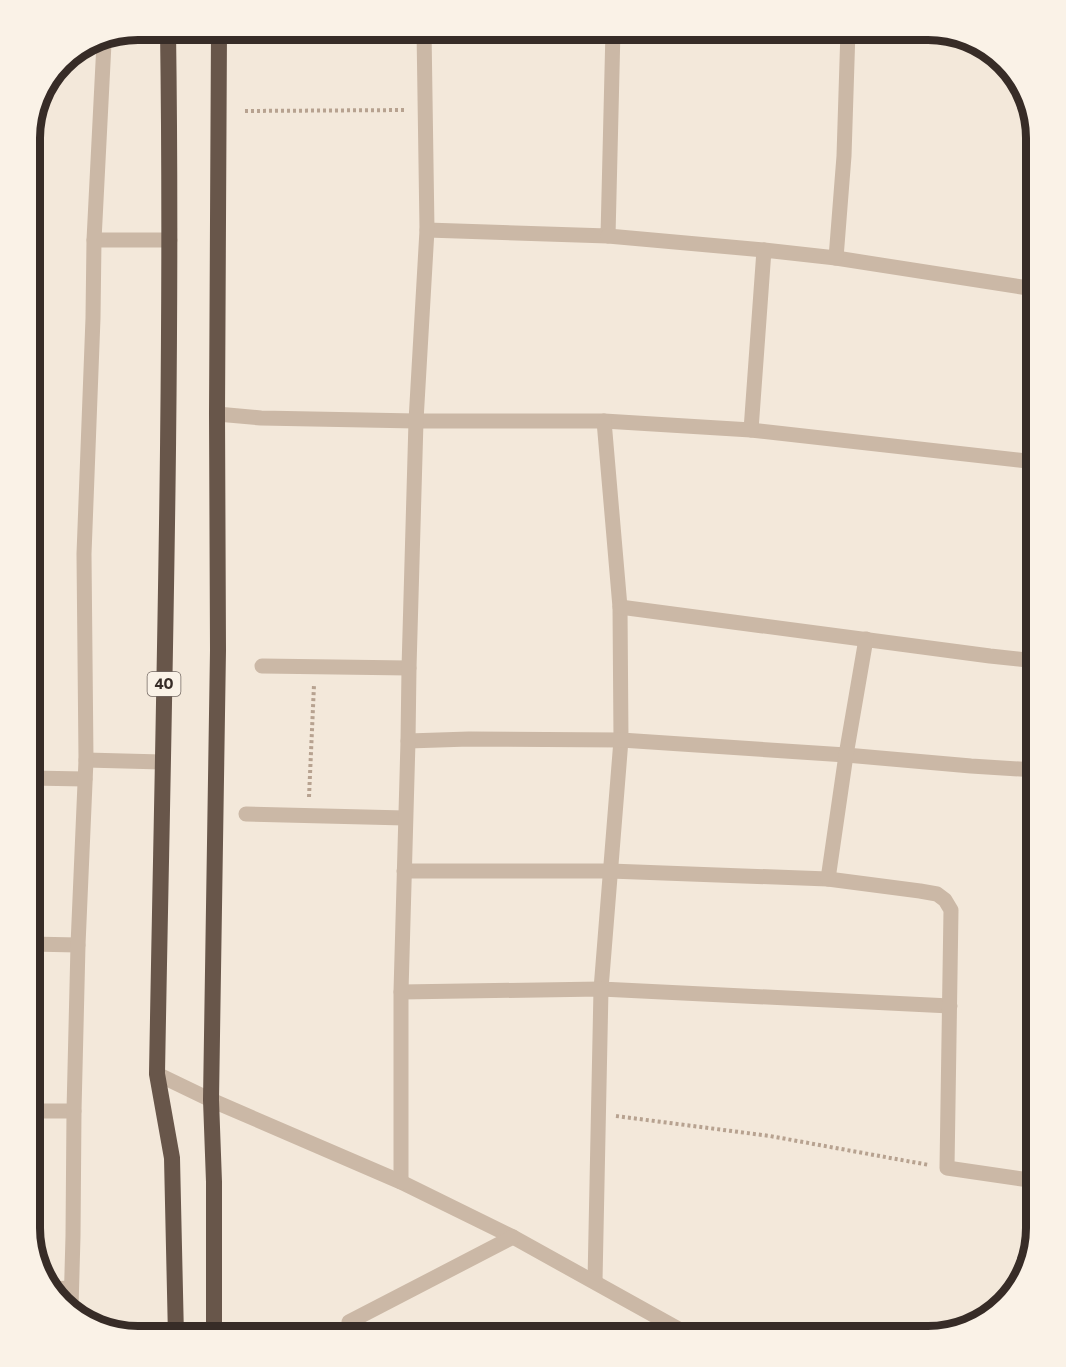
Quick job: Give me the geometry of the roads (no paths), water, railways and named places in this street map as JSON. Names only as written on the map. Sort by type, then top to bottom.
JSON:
[{"type":"highway","name":"40","points":[[168,40],[170,240],[167,537],[157,1074],[172,1158],[176,1326]]},
{"type":"highway","points":[[214,1326],[212,1100],[218,650],[219,40]]},
{"type":"street","points":[[401,1182],[401,992],[409,668],[416,421],[427,230],[424,40]]},
{"type":"street","points":[[608,236],[613,41]]},
{"type":"street","points":[[836,258],[848,41]]},
{"type":"street","points":[[70,1298],[78,945],[86,760],[84,554],[94,240],[104,47]]},
{"type":"street","points":[[427,230],[608,236],[764,250],[836,258],[1026,288]]},
{"type":"street","points":[[94,240],[170,240]]},
{"type":"street","points":[[751,430],[764,250]]},
{"type":"street","points":[[218,414],[261,418],[416,421],[604,421],[751,430],[1026,461]]},
{"type":"street","points":[[595,1281],[601,989],[621,740],[620,607],[604,421]]},
{"type":"street","points":[[620,607],[1026,660]]},
{"type":"street","points":[[828,879],[866,639]]},
{"type":"street","points":[[262,666],[409,668]]},
{"type":"street","points":[[408,741],[621,740],[1026,769]]},
{"type":"street","points":[[86,760],[162,762]]},
{"type":"street","points":[[40,778],[85,779]]},
{"type":"street","points":[[246,814],[405,818]]},
{"type":"street","points":[[404,871],[610,872],[828,879],[937,894],[945,900],[951,910],[947,1168],[1026,1180]]},
{"type":"street","points":[[40,944],[78,945]]},
{"type":"street","points":[[401,992],[601,989],[950,1006]]},
{"type":"street","points":[[157,1074],[401,1182],[513,1237],[674,1326]]},
{"type":"street","points":[[40,1111],[74,1111]]},
{"type":"street","points":[[348,1322],[513,1237]]},
{"type":"street","points":[[61,1288],[70,1288]]}]
